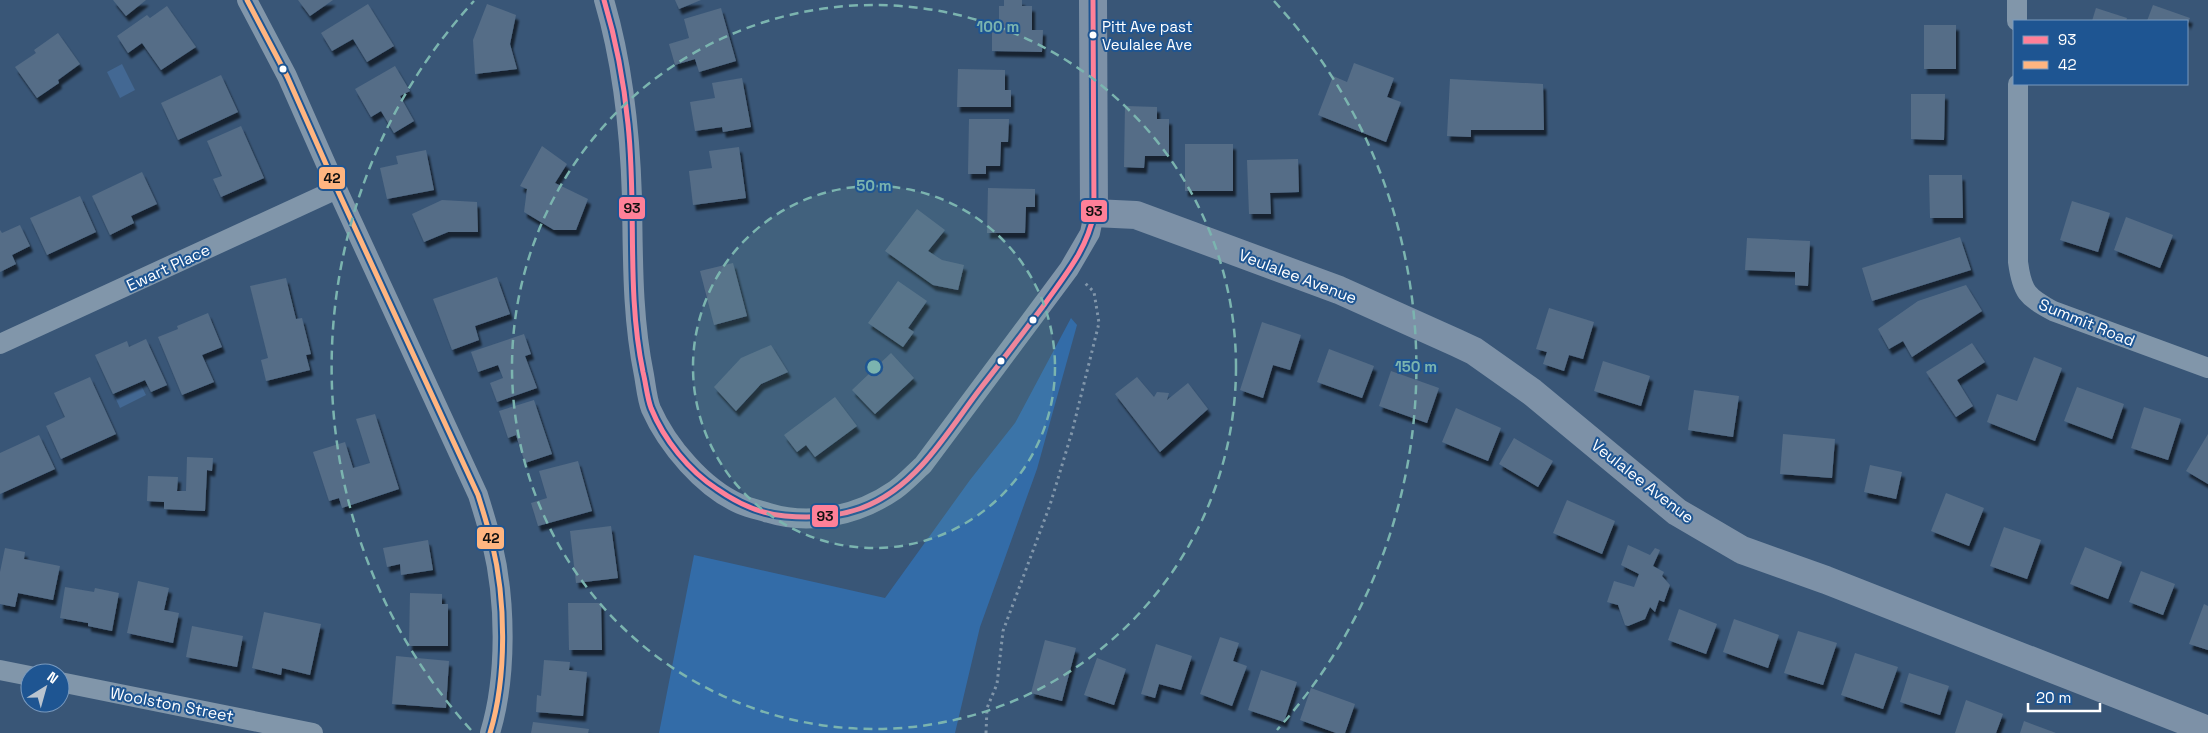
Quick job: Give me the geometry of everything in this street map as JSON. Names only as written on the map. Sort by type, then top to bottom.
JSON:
[{"type":"street","points":[[247,0],[287,76],[337,189],[475,487],[493,544],[501,602],[501,654],[497,709],[490,733]]},
{"type":"street","points":[[604,0],[621,76],[628,125],[633,291],[640,354],[651,408],[675,451],[703,480],[739,504],[777,516],[813,518],[842,515],[872,504],[896,490],[922,465],[1069,270],[1090,233],[1094,213],[1093,0]]},
{"type":"street","points":[[2018,0],[2018,20]]},
{"type":"street","name":"Summit Road","points":[[2018,85],[2018,262],[2021,284],[2033,301],[2053,311],[2208,368]]},
{"type":"street","name":"Ewart Place","points":[[0,344],[337,189]]},
{"type":"street","name":"Veulalee Avenue","points":[[1094,213],[1136,215],[1339,290],[1448,338],[1474,351],[1532,392],[1677,512],[1742,550],[1826,580],[2208,730]]},
{"type":"street","points":[[0,670],[20,674]]},
{"type":"street","name":"Woolston Street","points":[[70,684],[313,733]]},
{"type":"path","points":[[986,733],[987,708],[997,684],[1003,631],[1050,505],[1072,432],[1099,324],[1094,292],[1083,280]]},
{"type":"shaded area","points":[[122,64],[135,90],[120,98],[107,72]]},
{"type":"shaded area","points":[[1071,318],[1077,325],[1037,469],[980,627],[955,733],[659,733],[694,555],[885,598],[970,480],[1015,423]]},
{"type":"shaded area","points":[[141,385],[146,395],[120,408],[115,397]]},
{"type":"building","points":[[113,0],[146,0],[126,16]]},
{"type":"building","points":[[298,0],[333,0],[310,16]]},
{"type":"building","points":[[675,0],[701,0],[679,9]]},
{"type":"building","points":[[1004,0],[1022,0],[1022,6],[1032,6],[1032,30],[1043,30],[1042,52],[992,51],[992,28],[999,28],[999,6],[1004,6]]},
{"type":"building","points":[[368,4],[394,46],[367,62],[353,39],[332,51],[321,33]]},
{"type":"building","points":[[487,4],[516,15],[510,44],[517,69],[475,74],[473,40]]},
{"type":"building","points":[[2153,5],[2190,18],[2188,23],[2188,20],[2147,20]]},
{"type":"building","points":[[167,6],[196,47],[161,70],[142,43],[128,53],[117,36],[147,15],[150,18]]},
{"type":"building","points":[[721,8],[736,61],[699,72],[695,59],[675,65],[669,44],[689,38],[684,19]]},
{"type":"building","points":[[2096,8],[2127,18],[2126,20],[2092,20]]},
{"type":"building","points":[[1924,25],[1956,25],[1956,69],[1924,69]]},
{"type":"building","points":[[58,33],[80,64],[58,80],[59,83],[37,98],[15,67],[36,53],[34,50]]},
{"type":"building","points":[[1354,63],[1394,78],[1387,97],[1401,102],[1386,142],[1318,115],[1333,76],[1347,82]]},
{"type":"building","points":[[395,66],[410,91],[400,96],[414,121],[394,133],[381,111],[371,117],[355,89]]},
{"type":"building","points":[[958,69],[1005,70],[1005,90],[1011,90],[1011,107],[957,107]]},
{"type":"building","points":[[221,75],[238,112],[178,140],[161,103]]},
{"type":"building","points":[[742,78],[751,127],[723,132],[722,127],[695,131],[690,102],[715,98],[712,83]]},
{"type":"building","points":[[1450,79],[1543,84],[1544,130],[1471,130],[1471,137],[1447,136]]},
{"type":"building","points":[[1911,94],[1945,94],[1944,140],[1911,139]]},
{"type":"building","points":[[1125,106],[1157,107],[1157,119],[1169,119],[1169,156],[1145,156],[1144,168],[1124,167]]},
{"type":"building","points":[[969,119],[1009,119],[1008,142],[1001,142],[1000,166],[986,166],[986,174],[968,174]]},
{"type":"building","points":[[241,126],[264,178],[221,197],[213,179],[222,176],[207,141]]},
{"type":"building","points":[[1185,144],[1233,144],[1233,191],[1185,191]]},
{"type":"building","points":[[542,146],[567,164],[555,183],[588,199],[576,230],[554,230],[524,212],[527,189],[520,186]]},
{"type":"building","points":[[739,147],[746,198],[693,205],[689,171],[712,168],[709,151]]},
{"type":"building","points":[[426,150],[434,190],[387,199],[380,168],[398,164],[396,156]]},
{"type":"building","points":[[1298,159],[1299,192],[1270,193],[1271,214],[1249,214],[1247,160]]},
{"type":"building","points":[[142,172],[157,204],[131,216],[134,223],[110,235],[92,196]]},
{"type":"building","points":[[1929,175],[1962,175],[1963,218],[1930,218]]},
{"type":"building","points":[[988,188],[1035,189],[1035,207],[1026,207],[1025,233],[987,233]]},
{"type":"building","points":[[80,196],[96,232],[47,255],[30,218]]},
{"type":"building","points":[[442,200],[477,202],[478,232],[448,232],[424,242],[412,214]]},
{"type":"building","points":[[2072,201],[2110,213],[2098,252],[2060,240]]},
{"type":"building","points":[[917,209],[945,230],[928,251],[942,260],[964,265],[958,290],[933,285],[885,251]]},
{"type":"building","points":[[2126,217],[2173,235],[2160,268],[2114,250]]},
{"type":"building","points":[[20,225],[30,246],[12,255],[16,264],[0,272],[0,230],[2,233]]},
{"type":"building","points":[[1960,237],[1971,270],[1872,301],[1862,268]]},
{"type":"building","points":[[1747,238],[1810,241],[1808,286],[1795,285],[1795,272],[1745,270]]},
{"type":"building","points":[[733,263],[747,316],[714,325],[700,271]]},
{"type":"building","points":[[497,277],[510,314],[475,326],[479,340],[452,350],[433,299]]},
{"type":"building","points":[[286,278],[296,319],[302,318],[311,354],[306,355],[310,370],[266,381],[261,360],[268,358],[250,286]]},
{"type":"building","points":[[898,281],[927,301],[908,328],[914,332],[903,347],[868,323]]},
{"type":"building","points":[[1966,285],[1982,311],[1912,357],[1903,341],[1889,349],[1878,329],[1918,301]]},
{"type":"building","points":[[1549,308],[1594,322],[1583,359],[1569,355],[1564,371],[1543,364],[1547,352],[1536,349]]},
{"type":"building","points":[[208,313],[222,347],[202,355],[214,382],[182,395],[158,337],[178,329],[177,326]]},
{"type":"building","points":[[1262,322],[1301,335],[1290,370],[1273,365],[1263,398],[1240,390]]},
{"type":"building","points":[[524,334],[531,354],[525,356],[537,388],[497,402],[490,383],[503,378],[498,365],[478,372],[471,352]]},
{"type":"building","points":[[146,339],[167,385],[151,392],[145,380],[113,394],[95,355],[127,341],[129,347]]},
{"type":"building","points":[[1972,343],[1985,362],[1957,380],[1973,406],[1956,417],[1926,372]]},
{"type":"building","points":[[771,345],[788,372],[761,384],[736,411],[714,387],[741,358]]},
{"type":"building","points":[[1329,349],[1374,366],[1362,398],[1317,382]]},
{"type":"building","points":[[891,353],[914,378],[875,414],[852,390]]},
{"type":"building","points":[[2034,357],[2062,368],[2035,441],[1987,422],[1997,394],[2017,401]]},
{"type":"building","points":[[1603,361],[1650,376],[1641,406],[1594,391]]},
{"type":"building","points":[[1391,371],[1439,388],[1427,423],[1379,406]]},
{"type":"building","points":[[90,377],[116,434],[61,459],[46,426],[65,417],[54,393]]},
{"type":"building","points":[[1137,377],[1154,397],[1157,392],[1169,393],[1167,400],[1188,383],[1208,409],[1160,452],[1115,394]]},
{"type":"building","points":[[2077,387],[2124,404],[2112,439],[2064,421]]},
{"type":"building","points":[[1694,390],[1739,396],[1733,437],[1688,430]]},
{"type":"building","points":[[835,397],[857,426],[815,457],[806,445],[797,452],[784,435]]},
{"type":"building","points":[[534,400],[552,454],[525,463],[516,435],[508,438],[499,411]]},
{"type":"building","points":[[2144,407],[2181,419],[2168,460],[2131,448]]},
{"type":"building","points":[[1456,408],[1501,428],[1488,461],[1442,442]]},
{"type":"building","points":[[375,414],[399,489],[342,508],[339,498],[329,501],[313,452],[345,442],[353,468],[370,463],[356,419]]},
{"type":"building","points":[[1783,434],[1835,439],[1832,478],[1780,474]]},
{"type":"building","points":[[2208,434],[2208,484],[2186,471]]},
{"type":"building","points":[[39,435],[55,469],[0,494],[0,453]]},
{"type":"building","points":[[1514,438],[1553,461],[1538,487],[1499,464]]},
{"type":"building","points":[[187,457],[213,458],[212,471],[207,470],[205,511],[164,509],[164,502],[147,501],[148,476],[178,477],[177,491],[186,491]]},
{"type":"building","points":[[578,461],[592,511],[538,526],[531,503],[547,498],[539,471]]},
{"type":"building","points":[[1870,465],[1902,472],[1896,499],[1864,492]]},
{"type":"building","points":[[1946,493],[1984,508],[1969,546],[1931,531]]},
{"type":"building","points":[[1567,500],[1615,521],[1602,554],[1553,533]]},
{"type":"building","points":[[611,526],[618,578],[576,583],[570,531]]},
{"type":"building","points":[[2004,527],[2041,540],[2027,579],[1990,566]]},
{"type":"building","points":[[428,540],[433,570],[401,575],[400,564],[387,567],[383,548]]},
{"type":"building","points":[[1628,545],[1650,555],[1655,548],[1660,550],[1653,566],[1664,572],[1662,576],[1670,585],[1664,602],[1659,600],[1655,612],[1650,607],[1645,619],[1628,626],[1625,625],[1618,605],[1607,602],[1614,581],[1634,587],[1639,574],[1621,565]]},
{"type":"building","points":[[2085,547],[2122,562],[2108,599],[2070,584]]},
{"type":"building","points":[[5,548],[25,552],[24,559],[60,566],[53,600],[18,593],[15,607],[0,604],[0,572]]},
{"type":"building","points":[[2141,571],[2175,584],[2163,615],[2129,602]]},
{"type":"building","points":[[138,581],[169,588],[164,610],[179,613],[173,643],[127,633]]},
{"type":"building","points":[[65,587],[94,592],[95,588],[119,593],[112,631],[88,626],[88,623],[60,618]]},
{"type":"building","points":[[410,593],[442,594],[442,604],[448,604],[448,646],[409,646]]},
{"type":"building","points":[[568,603],[601,603],[602,650],[569,650]]},
{"type":"building","points":[[2204,604],[2208,606],[2208,650],[2189,644]]},
{"type":"building","points":[[1679,609],[1717,624],[1706,654],[1668,640]]},
{"type":"building","points":[[264,612],[321,624],[310,675],[282,668],[281,675],[252,668]]},
{"type":"building","points":[[1734,619],[1779,635],[1768,668],[1723,652]]},
{"type":"building","points":[[192,626],[243,636],[237,667],[186,657]]},
{"type":"building","points":[[1798,631],[1837,643],[1823,685],[1784,673]]},
{"type":"building","points":[[1220,637],[1239,643],[1233,661],[1247,666],[1232,706],[1200,694]]},
{"type":"building","points":[[1045,640],[1076,648],[1062,701],[1031,693]]},
{"type":"building","points":[[1156,644],[1192,656],[1181,690],[1159,684],[1155,698],[1141,694]]},
{"type":"building","points":[[1855,653],[1898,667],[1883,709],[1841,695]]},
{"type":"building","points":[[396,656],[449,661],[446,708],[392,704]]},
{"type":"building","points":[[1097,658],[1126,669],[1114,705],[1084,695]]},
{"type":"building","points":[[544,660],[570,662],[569,670],[587,672],[583,716],[536,712],[537,695],[541,696]]},
{"type":"building","points":[[1261,670],[1297,682],[1284,722],[1248,710]]},
{"type":"building","points":[[1909,673],[1949,686],[1940,715],[1900,702]]},
{"type":"building","points":[[1311,688],[1355,704],[1345,733],[1336,733],[1300,720]]},
{"type":"building","points":[[1966,700],[2003,714],[1996,733],[1955,733]]},
{"type":"building","points":[[2024,721],[2056,733],[2020,733]]},
{"type":"building","points":[[533,722],[589,729],[588,733],[531,733]]},
{"type":"transit line","name":"42","points":[[247,0],[287,76],[478,495],[497,565],[502,613],[502,663],[496,711],[490,733]]},
{"type":"transit line","name":"93","points":[[604,0],[616,46],[626,109],[631,155],[635,311],[638,341],[651,408],[663,432],[678,454],[707,482],[733,499],[758,510],[776,515],[806,517],[825,516],[860,508],[877,501],[907,480],[945,437],[1044,305],[1081,250],[1094,213],[1093,0]]},
{"type":"place","name":"Pitt Ave past Veulalee Ave","points":[[1093,35]]}]
